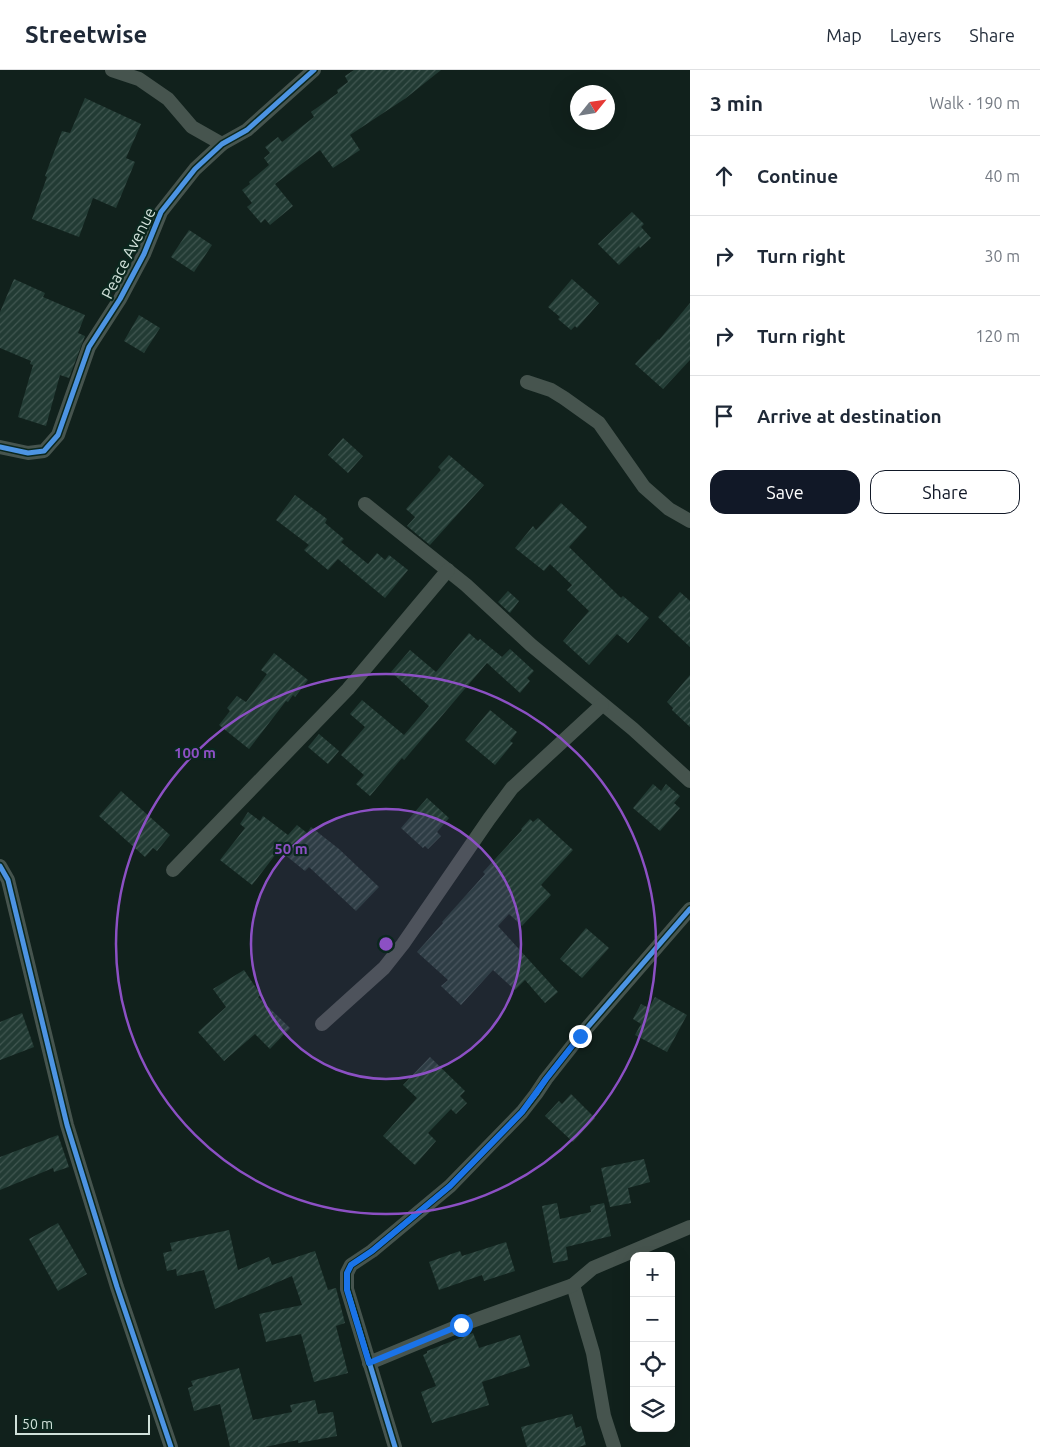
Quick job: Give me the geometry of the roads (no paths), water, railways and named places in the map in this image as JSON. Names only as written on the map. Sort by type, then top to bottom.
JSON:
[{"type":"street","points":[[112,70],[138,79],[168,99],[192,127],[222,144]]},
{"type":"street","name":"Peace Avenue","points":[[0,447],[28,453],[44,451],[58,435],[89,347],[120,300],[144,254],[161,212],[195,169],[222,144],[247,130],[314,70]]},
{"type":"street","points":[[527,382],[551,390],[599,423],[644,487],[669,509],[690,521]]},
{"type":"street","points":[[365,504],[466,585],[531,645],[633,729],[690,781]]},
{"type":"street","points":[[173,870],[348,689],[448,570]]},
{"type":"street","points":[[322,1024],[384,968],[403,944],[512,788],[602,705]]},
{"type":"street","points":[[0,866],[8,880],[18,928],[67,1125],[117,1287],[171,1447]]},
{"type":"street","points":[[395,1447],[347,1290],[347,1273],[351,1265],[372,1251],[443,1192],[522,1112],[580,1036],[690,909]]},
{"type":"street","points":[[369,1363],[461,1325],[573,1285],[593,1268],[690,1227]]},
{"type":"street","points":[[573,1285],[594,1352],[604,1416],[614,1447]]}]
